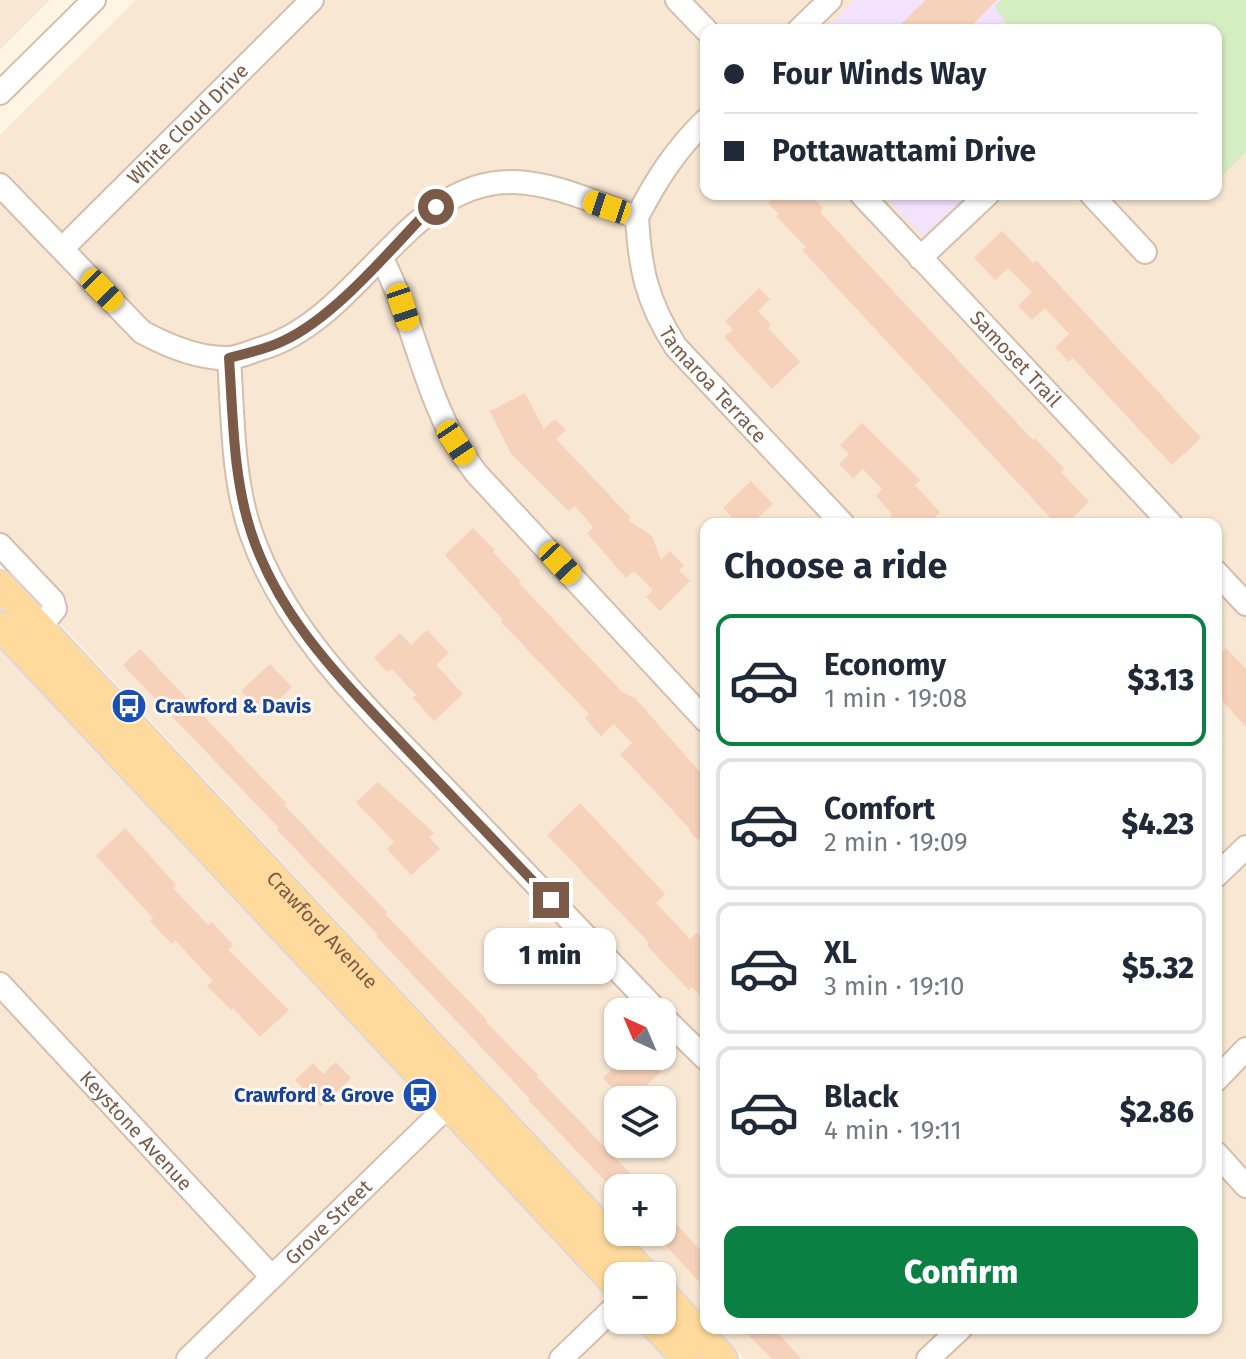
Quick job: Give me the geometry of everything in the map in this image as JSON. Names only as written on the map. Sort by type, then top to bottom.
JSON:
[{"type":"main road","name":"Crawford Avenue","points":[[0,585],[40,627],[107,720]]},
{"type":"main road","name":"Crawford Avenue","points":[[0,626],[107,720],[458,1096],[604,1269]]},
{"type":"main road","name":"Crawford Avenue","points":[[458,1096],[631,1262]]},
{"type":"main road","points":[[676,1308],[723,1359]]},
{"type":"main road","points":[[663,1334],[687,1359]]},
{"type":"street","points":[[0,93],[94,0]]},
{"type":"street","name":"White Cloud Drive","points":[[63,248],[312,0]]},
{"type":"street","points":[[677,0],[700,24]]},
{"type":"street","points":[[805,24],[830,0]]},
{"type":"street","points":[[0,185],[142,332],[169,346],[229,358],[282,342],[309,327],[331,310],[423,216],[450,198],[482,186],[514,182],[548,188],[637,217],[657,178],[681,144],[700,126]]},
{"type":"street","name":"Samoset Trail","points":[[867,200],[1165,518]]},
{"type":"street","points":[[920,258],[982,200]]},
{"type":"street","points":[[1097,200],[1145,252]]},
{"type":"street","name":"Tamaroa Terrace","points":[[637,217],[639,253],[646,287],[657,317],[669,337],[837,518]]},
{"type":"street","points":[[382,259],[397,288],[440,411],[476,473],[700,715]]},
{"type":"street","points":[[229,358],[239,480],[251,532],[275,587],[306,638],[360,699],[645,998]]},
{"type":"street","points":[[0,545],[53,601],[55,609],[40,627]]},
{"type":"street","points":[[1222,578],[1246,604]]},
{"type":"street","points":[[1222,870],[1246,847]]},
{"type":"street","name":"Keystone Avenue","points":[[0,984],[272,1277]]},
{"type":"street","points":[[676,1030],[700,1053]]},
{"type":"street","points":[[1222,1074],[1246,1049]]},
{"type":"street","name":"Grove Street","points":[[188,1359],[458,1096]]},
{"type":"street","points":[[1222,1160],[1246,1186]]},
{"type":"street","points":[[561,1359],[604,1318]]},
{"type":"street","points":[[928,1359],[950,1334]]},
{"type":"shaded area","points":[[0,0],[50,0],[0,50]]},
{"type":"shaded area","points":[[136,0],[1246,0],[1246,1359],[744,1359],[721,1334],[1222,1334],[1222,518],[700,518],[700,1312],[676,1286],[676,1262],[654,1262],[639,1246],[676,1246],[676,1174],[604,1174],[604,1208],[0,559],[0,135]]},
{"type":"shaded area","points":[[855,0],[1001,0],[995,6],[1006,24],[830,24]]},
{"type":"shaded area","points":[[888,200],[963,200],[923,236]]},
{"type":"shaded area","points":[[0,608],[604,1269],[604,1334],[664,1334],[687,1359],[0,1359]]},
{"type":"green space","points":[[1001,0],[1246,0],[1246,152],[1222,176],[1222,24],[1006,24],[995,6]]},
{"type":"building","points":[[926,0],[997,0],[973,24],[901,24]]},
{"type":"building","points":[[771,200],[816,200],[823,208],[820,212],[1033,440],[1035,438],[1064,469],[1061,472],[1089,502],[1072,518],[1050,518],[802,250],[806,247],[776,216],[779,214],[768,203]]},
{"type":"building","points":[[1002,231],[1033,263],[1036,260],[1201,438],[1172,465],[1073,358],[1069,362],[1055,347],[1069,334],[1045,308],[1032,320],[1018,306],[1032,292],[1008,268],[995,280],[974,258]]},
{"type":"building","points":[[759,288],[770,299],[758,311],[771,325],[768,328],[800,362],[772,389],[724,337],[733,330],[725,321]]},
{"type":"building","points":[[525,393],[544,429],[555,419],[566,430],[556,439],[631,518],[628,520],[652,536],[661,560],[670,551],[684,566],[679,570],[690,581],[660,611],[646,597],[653,590],[634,571],[626,578],[587,533],[593,527],[575,506],[569,511],[511,454],[490,411]]},
{"type":"building","points":[[862,423],[920,480],[915,485],[940,512],[934,518],[892,518],[892,514],[876,496],[882,489],[863,469],[853,478],[839,464],[849,454],[840,445]]},
{"type":"building","points":[[751,481],[773,504],[758,518],[732,518],[723,508]]},
{"type":"building","points":[[473,528],[495,550],[493,552],[519,583],[622,692],[635,698],[700,772],[700,840],[693,836],[620,754],[632,743],[614,724],[601,736],[585,718],[589,714],[501,622],[503,620],[445,555]]},
{"type":"building","points":[[427,630],[449,653],[436,665],[463,694],[434,721],[392,669],[387,672],[374,658],[400,633],[411,645]]},
{"type":"building","points":[[1226,648],[1246,669],[1246,727],[1222,701],[1222,652]]},
{"type":"building","points":[[140,649],[604,1147],[604,1158],[615,1158],[631,1174],[604,1174],[604,1180],[277,830],[279,828],[123,665]]},
{"type":"building","points":[[270,664],[292,687],[263,714],[241,691]]},
{"type":"building","points":[[378,782],[434,833],[429,837],[440,849],[411,875],[387,849],[394,842],[356,802]]},
{"type":"building","points":[[580,803],[665,894],[656,903],[690,939],[697,933],[700,936],[700,996],[692,987],[689,990],[664,964],[647,945],[649,943],[547,835]]},
{"type":"building","points":[[125,828],[176,885],[173,888],[208,925],[212,922],[233,945],[228,950],[289,1010],[260,1037],[207,986],[213,981],[175,940],[172,944],[150,921],[153,918],[96,856]]},
{"type":"building","points":[[336,1062],[351,1078],[321,1107],[295,1080],[313,1063],[323,1074]]},
{"type":"building","points":[[611,1070],[661,1072],[646,1086],[611,1086],[603,1078]]},
{"type":"building","points":[[676,1224],[700,1250],[700,1283],[666,1246],[676,1246]]},
{"type":"building","points":[[748,1334],[779,1334],[801,1359],[772,1359]]},
{"type":"place","name":"Crawford & Davis","points":[[129,706]]},
{"type":"place","name":"Crawford & Grove","points":[[420,1095]]},
{"type":"route","points":[[436,207],[423,216],[331,310],[309,327],[282,342],[229,358],[239,480],[251,532],[275,587],[306,638],[551,900]]}]
